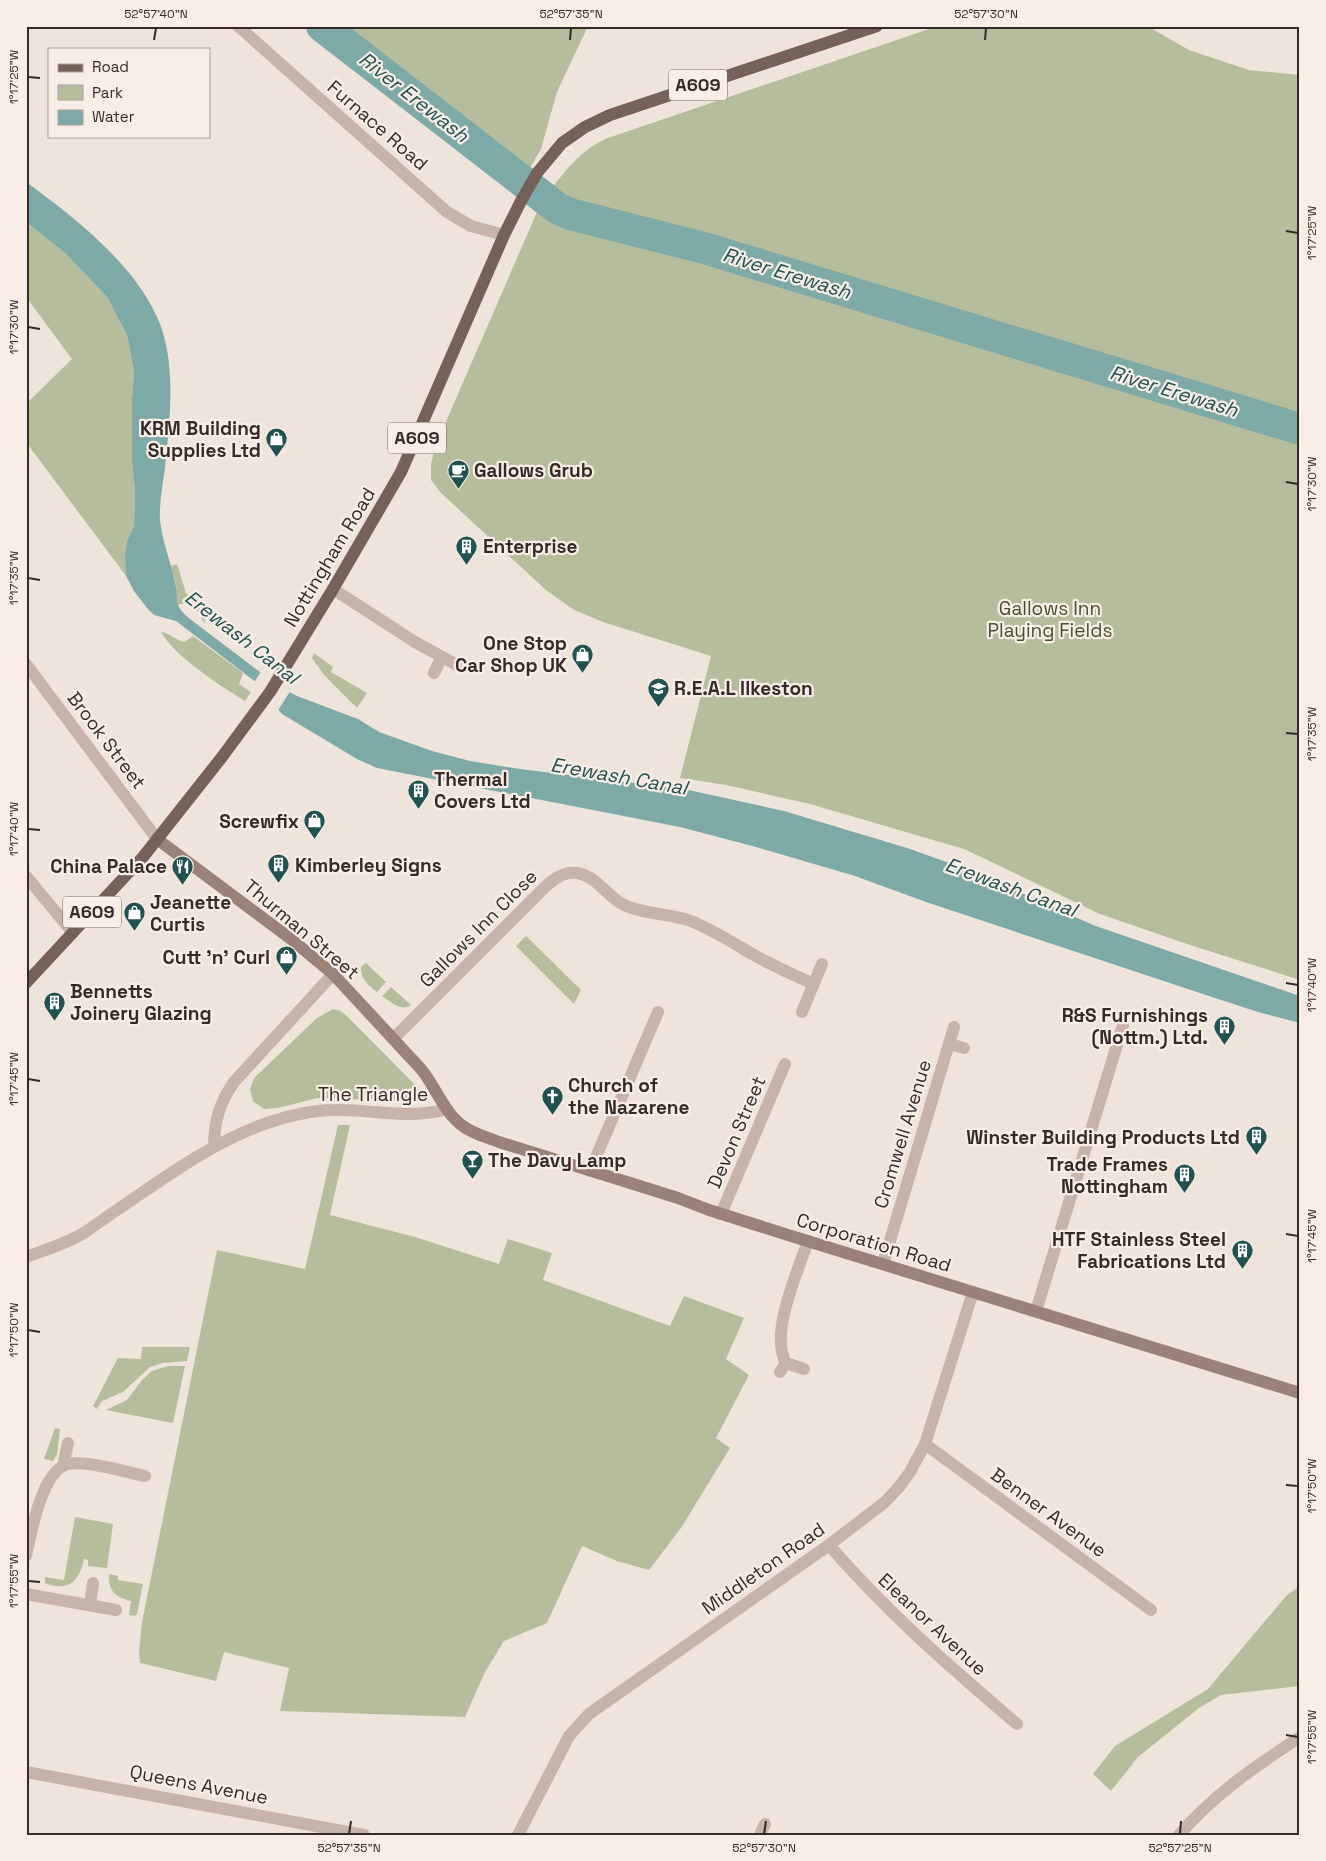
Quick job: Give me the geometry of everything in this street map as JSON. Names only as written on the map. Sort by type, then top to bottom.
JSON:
[{"type":"main road","name":"Nottingham Road","points":[[26,984],[157,839],[260,706],[282,672],[333,589],[407,460],[504,235],[521,201],[551,155],[570,136],[603,118],[877,26]]},
{"type":"street","name":"Furnace Road","points":[[238,26],[447,212],[471,226],[504,235]]},
{"type":"street","points":[[333,589],[457,665]]},
{"type":"street","points":[[434,672],[442,657]]},
{"type":"street","name":"Brook Street","points":[[26,664],[157,839]]},
{"type":"street","name":"Thurman Street","points":[[157,839],[291,939],[333,974],[429,1079],[447,1109]]},
{"type":"street","name":"Gallows Inn Close","points":[[393,1039],[541,891],[558,876],[570,873],[578,873],[592,879],[624,906],[672,916],[696,924],[727,938],[787,972],[814,984]]},
{"type":"street","points":[[26,876],[73,932]]},
{"type":"street","points":[[802,1012],[822,964]]},
{"type":"street","points":[[214,1146],[214,1132],[219,1108],[234,1082],[333,974]]},
{"type":"street","points":[[590,1171],[658,1012]]},
{"type":"street","points":[[1036,1311],[1123,1025]]},
{"type":"street","name":"Cromwell Avenue","points":[[883,1264],[954,1027]]},
{"type":"street","name":"Cromwell Avenue","points":[[949,1044],[964,1048]]},
{"type":"street","name":"Devon Street","points":[[721,1214],[785,1064]]},
{"type":"street","name":"The Triangle","points":[[26,1257],[62,1244],[84,1233],[169,1174],[214,1146],[266,1124],[321,1110],[416,1115],[431,1114],[447,1109]]},
{"type":"street","name":"Corporation Road","points":[[447,1109],[463,1126],[478,1134],[678,1198],[721,1214],[1300,1393]]},
{"type":"street","points":[[804,1369],[783,1368],[781,1347],[782,1320],[808,1241]]},
{"type":"street","name":"Middleton Road","points":[[518,1835],[569,1736],[589,1714],[829,1545],[884,1502],[898,1487],[910,1472],[925,1444],[973,1292]]},
{"type":"street","points":[[26,1556],[43,1493],[51,1477],[63,1466],[68,1443]]},
{"type":"street","name":"Benner Avenue","points":[[925,1444],[1151,1610]]},
{"type":"street","points":[[63,1466],[80,1464],[145,1476]]},
{"type":"street","name":"Eleanor Avenue","points":[[829,1545],[883,1604],[964,1680],[1017,1724]]},
{"type":"street","points":[[90,1605],[93,1582]]},
{"type":"street","points":[[26,1594],[116,1610]]},
{"type":"street","points":[[1179,1835],[1219,1796],[1262,1761],[1300,1736]]},
{"type":"street","name":"Queens Avenue","points":[[26,1772],[364,1835]]},
{"type":"green space","points":[[345,26],[588,26],[557,92],[541,149],[530,168],[394,70]]},
{"type":"green space","points":[[938,26],[1147,26],[1189,50],[1249,70],[1300,75],[1300,415],[1199,390],[915,301],[698,236],[589,208],[563,197],[552,188],[576,160],[589,148],[605,139]]},
{"type":"green space","name":"Gallows Inn Playing Fields","points":[[537,212],[571,229],[601,238],[693,257],[1300,438],[1300,980],[1100,914],[964,849],[810,804],[726,785],[680,778],[711,656],[603,622],[574,610],[546,590],[441,493],[431,480],[431,464],[435,447]]},
{"type":"green space","points":[[26,222],[65,253],[107,297],[127,335],[134,371],[132,461],[135,489],[134,526],[127,541],[125,554],[126,576],[26,442],[26,404],[72,359],[26,297]]},
{"type":"green space","points":[[177,564],[186,593],[204,612],[205,623],[200,613],[186,603],[177,605],[176,585],[171,566]]},
{"type":"green space","points":[[161,632],[184,642],[193,636],[243,673],[239,684],[251,692],[245,701],[187,661]]},
{"type":"green space","points":[[314,653],[333,667],[331,672],[367,693],[357,708],[324,675],[312,658]]},
{"type":"green space","points":[[526,936],[581,990],[574,1004],[516,946]]},
{"type":"green space","points":[[366,963],[386,982],[377,992],[363,978],[361,967]]},
{"type":"green space","points":[[391,987],[411,1005],[400,1007],[382,996]]},
{"type":"green space","points":[[333,1009],[341,1011],[349,1018],[416,1086],[418,1091],[414,1100],[317,1098],[278,1108],[264,1109],[253,1101],[250,1089],[254,1078],[317,1018]]},
{"type":"green space","points":[[338,1125],[350,1125],[330,1215],[415,1237],[499,1264],[508,1239],[552,1253],[543,1280],[670,1326],[684,1296],[744,1318],[726,1359],[749,1375],[716,1438],[730,1448],[681,1528],[649,1570],[617,1561],[582,1546],[547,1623],[504,1641],[485,1672],[465,1717],[280,1711],[289,1668],[224,1652],[216,1681],[140,1663],[139,1651],[142,1622],[217,1250],[305,1269]]},
{"type":"green space","points":[[142,1347],[190,1347],[187,1361],[163,1363],[150,1367],[123,1392],[102,1401],[97,1409],[93,1406],[118,1358],[141,1359]]},
{"type":"green space","points":[[168,1366],[185,1366],[173,1423],[106,1410],[127,1400],[142,1380],[152,1371]]},
{"type":"green space","points":[[55,1428],[60,1429],[57,1454],[53,1461],[44,1459]]},
{"type":"green space","points":[[75,1517],[113,1524],[107,1568],[88,1566],[88,1560],[84,1559],[79,1574],[71,1583],[60,1586],[45,1583],[45,1577],[64,1580]]},
{"type":"green space","points":[[109,1574],[118,1576],[118,1580],[143,1584],[135,1616],[129,1615],[131,1601],[117,1595],[111,1589]]},
{"type":"green space","points":[[1300,1586],[1300,1686],[1221,1695],[1199,1708],[1138,1757],[1111,1791],[1093,1774],[1115,1746],[1208,1689],[1287,1595]]},
{"type":"water","points":[[26,182],[82,225],[100,242],[133,278],[157,317],[163,334],[170,371],[169,430],[160,520],[175,582],[178,605],[190,619],[281,688],[358,719],[379,732],[432,751],[470,761],[684,789],[784,811],[907,848],[975,872],[1093,925],[1300,996],[1300,1023],[1203,994],[926,902],[855,876],[756,847],[680,827],[377,768],[357,759],[282,714],[257,683],[176,621],[154,615],[134,591],[126,576],[125,554],[127,541],[134,526],[135,489],[132,462],[134,371],[127,335],[107,297],[65,253],[26,222]]},
{"type":"pier","points":[[262,670],[291,690],[277,712],[253,684]]},
{"type":"waterway","name":"River Erewash","points":[[322,26],[557,208],[570,214],[704,248],[1300,429]]},
{"type":"place","name":"KRM Building Supplies Ltd","points":[[277,458]]},
{"type":"place","name":"Gallows Grub","points":[[458,489]]},
{"type":"place","name":"Enterprise","points":[[467,565]]},
{"type":"place","name":"One Stop Car Shop UK","points":[[583,673]]},
{"type":"place","name":"R.E.A.L Ilkeston","points":[[658,707]]},
{"type":"place","name":"Thermal Covers Ltd","points":[[418,809]]},
{"type":"place","name":"Screwfix","points":[[315,840]]},
{"type":"place","name":"Kimberley Signs","points":[[279,884]]},
{"type":"place","name":"China Palace","points":[[183,885]]},
{"type":"place","name":"Jeanette Curtis","points":[[134,932]]},
{"type":"place","name":"Cutt 'n' Curl","points":[[286,976]]},
{"type":"place","name":"Bennetts Joinery Glazing","points":[[54,1021]]},
{"type":"place","name":"R&S Furnishings (Nottm.) Ltd.","points":[[1224,1045]]},
{"type":"place","name":"Church of the Nazarene","points":[[552,1115]]},
{"type":"place","name":"Winster Building Products Ltd","points":[[1256,1156]]},
{"type":"place","name":"The Davy Lamp","points":[[472,1179]]},
{"type":"place","name":"Trade Frames Nottingham","points":[[1184,1194]]},
{"type":"place","name":"HTF Stainless Steel Fabrications Ltd","points":[[1242,1269]]},
{"type":"water label","name":"Erewash Canal","points":[[242,637]]},
{"type":"water label","name":"Erewash Canal","points":[[619,776]]},
{"type":"water label","name":"Erewash Canal","points":[[1011,887]]}]
